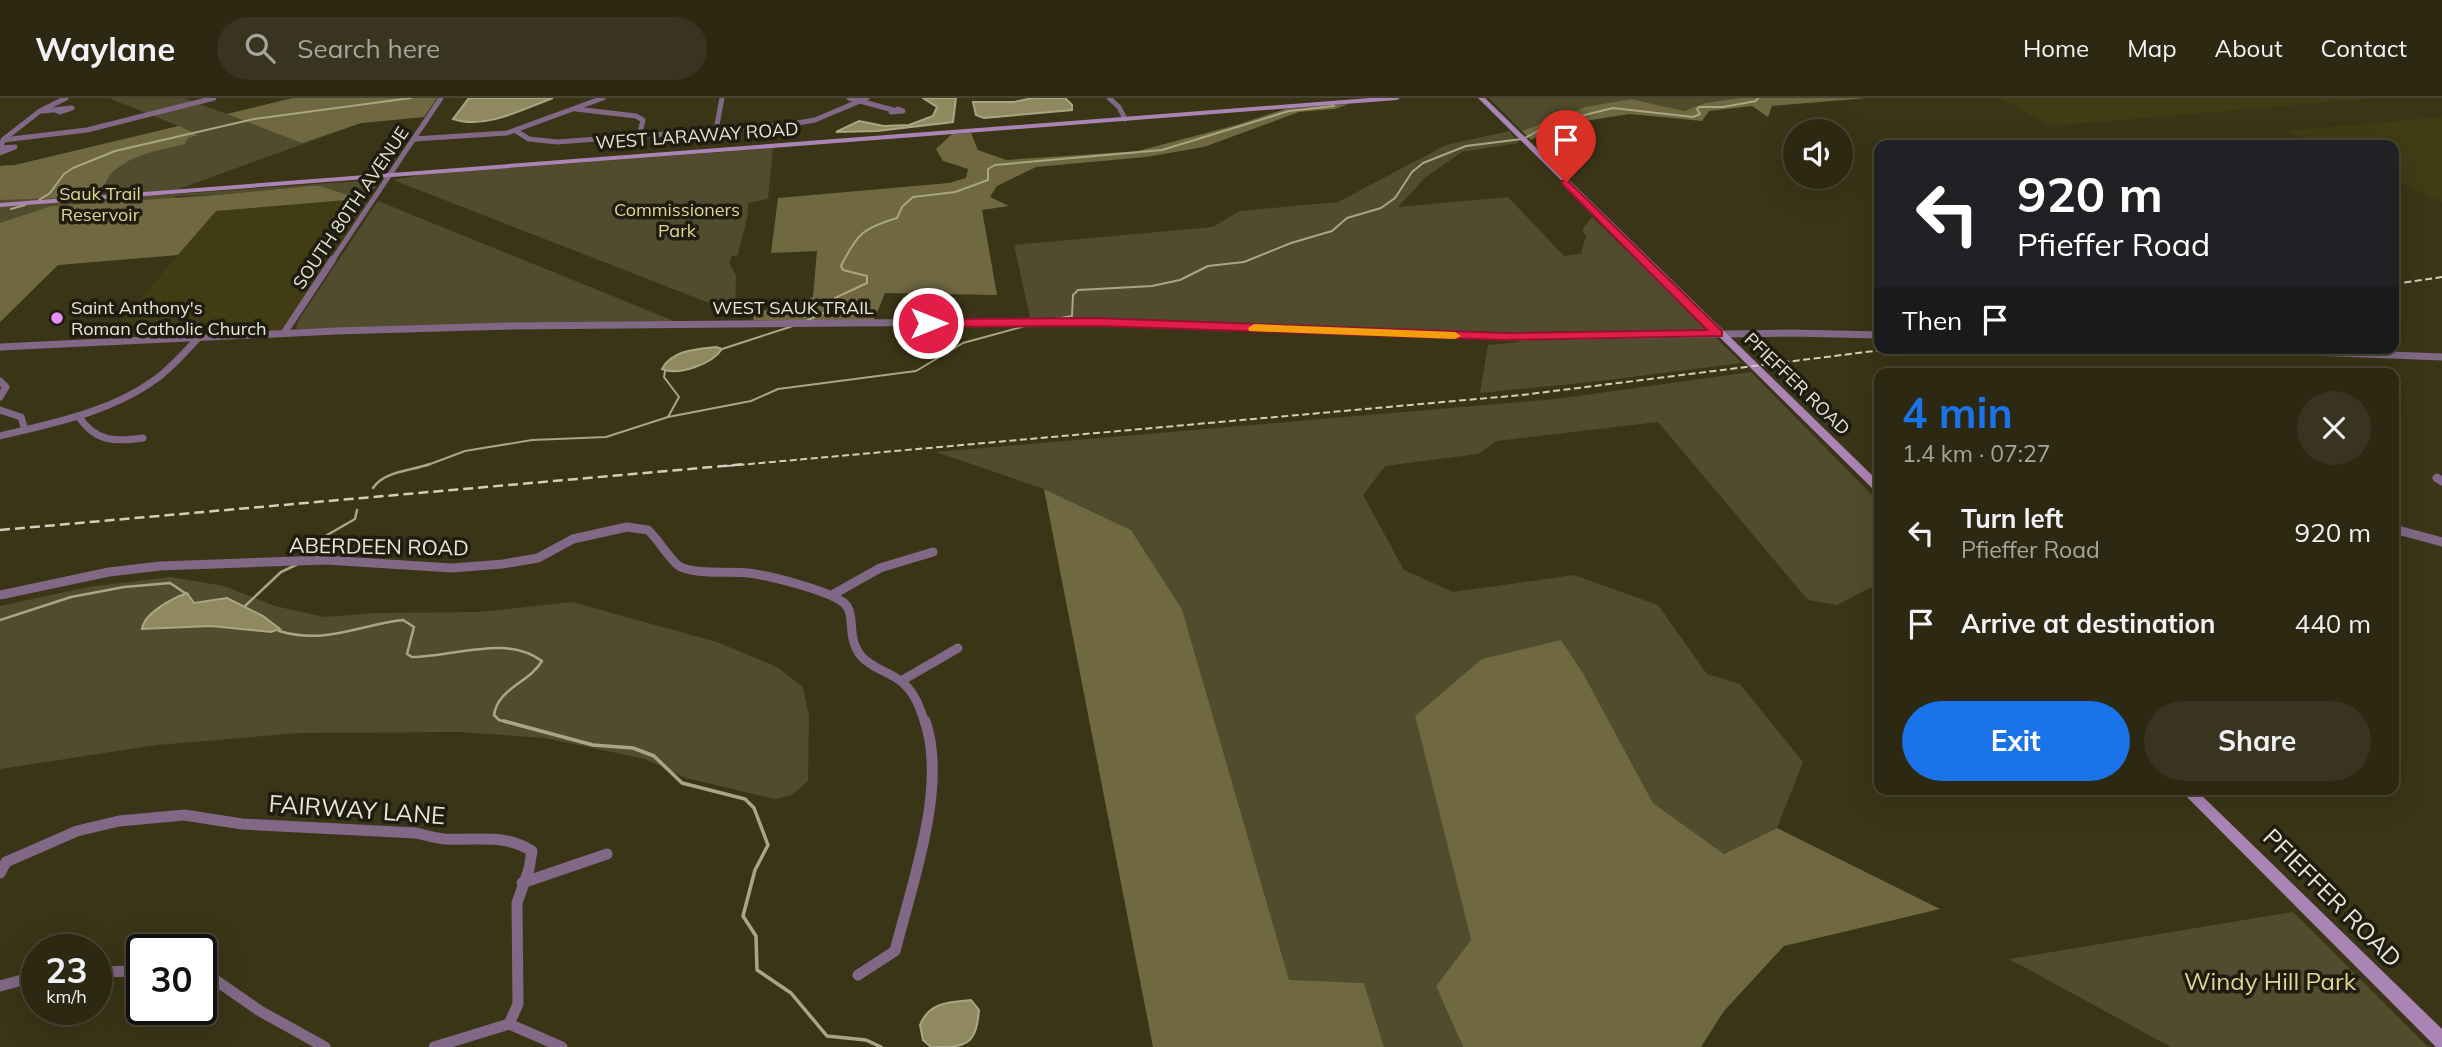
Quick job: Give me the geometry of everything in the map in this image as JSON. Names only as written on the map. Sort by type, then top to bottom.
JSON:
[{"type":"main road","name":"WEST LARAWAY ROAD","points":[[0,205],[1397,98]]},
{"type":"main road","name":"PFIEFFER ROAD","points":[[1481,98],[1718,334],[1874,484]]},
{"type":"main road","name":"PFIEFFER ROAD","points":[[2192,795],[2442,1041]]},
{"type":"street","points":[[1,147],[40,111],[66,98]]},
{"type":"street","points":[[1,147],[87,130],[214,98]]},
{"type":"street","name":"SOUTH 80TH AVENUE","points":[[284,333],[442,98]]},
{"type":"street","points":[[413,141],[516,131],[603,98]]},
{"type":"street","points":[[716,130],[722,98]]},
{"type":"street","points":[[849,98],[892,110]]},
{"type":"street","points":[[516,131],[529,139],[545,142],[804,122],[867,98]]},
{"type":"street","points":[[1109,98],[1121,119]]},
{"type":"street","points":[[575,109],[636,116],[643,120],[639,136]]},
{"type":"street","points":[[40,111],[55,110]]},
{"type":"street","points":[[467,145],[472,136]]},
{"type":"street","name":"WEST SAUK TRAIL","points":[[0,347],[284,333],[537,326],[1096,322],[1422,335],[1874,335]]},
{"type":"street","points":[[0,436],[79,417],[116,402],[149,384],[199,337]]},
{"type":"street","points":[[2365,354],[2442,357]]},
{"type":"street","points":[[0,381],[6,387],[0,397]]},
{"type":"street","points":[[0,410],[21,417],[25,430]]},
{"type":"street","points":[[79,417],[89,435],[101,440],[143,438]]},
{"type":"street","name":"ABERDEEN ROAD","points":[[0,595],[109,572],[160,566],[326,559],[452,568],[503,564],[538,558],[573,539],[627,527],[648,530],[679,566],[694,570],[751,573],[832,595]]},
{"type":"street","points":[[2399,530],[2442,542]]},
{"type":"street","points":[[858,975],[895,951],[927,826],[932,759],[928,728],[917,700],[901,681],[876,668],[861,656],[851,639],[851,616],[847,605],[832,595],[851,580],[891,562],[933,552]]},
{"type":"street","points":[[901,681],[958,648]]},
{"type":"street","name":"FAIRWAY LANE","points":[[2,864],[78,831],[119,821],[184,815],[242,824],[416,833],[442,839],[503,838],[521,842],[532,850],[529,869],[517,903],[518,1004],[509,1024]]},
{"type":"street","points":[[522,883],[607,854]]},
{"type":"street","points":[[0,986],[21,980]]},
{"type":"street","points":[[217,981],[260,1011],[325,1047]]},
{"type":"street","points":[[434,1047],[509,1024],[562,1047]]},
{"type":"shaded area","points":[[469,98],[553,98],[491,120],[465,122],[453,119]]},
{"type":"shaded area","points":[[923,98],[956,98],[953,122],[877,131],[836,132],[859,121],[884,126],[909,125],[933,116],[937,107]]},
{"type":"shaded area","points":[[1033,98],[1065,98],[1072,105],[1072,110],[984,118],[976,115],[973,102],[1014,102]]},
{"type":"shaded area","points":[[1999,98],[2374,98],[2052,126]]},
{"type":"shaded area","points":[[2442,117],[2442,202],[2399,182],[2399,140],[2307,140],[2287,131]]},
{"type":"shaded area","points":[[372,198],[283,328],[278,331],[105,340],[216,211]]},
{"type":"shaded area","points":[[716,347],[722,349],[703,364],[686,370],[662,369],[678,354]]},
{"type":"shaded area","points":[[187,593],[194,603],[227,598],[263,616],[280,629],[271,632],[211,626],[142,629],[153,612]]},
{"type":"shaded area","points":[[971,1000],[979,1010],[975,1031],[967,1042],[931,1047],[923,1040],[920,1025],[929,1012],[941,1005]]},
{"type":"green space","name":"Sauk Trail Reservoir","points":[[109,98],[183,98],[227,114],[293,98],[437,98],[424,117],[361,123],[162,195],[373,180],[378,184],[368,199],[310,186],[217,195],[175,196],[178,255],[58,265],[0,322],[0,166],[15,165],[178,126]]},
{"type":"green space","points":[[293,98],[437,98],[424,117],[361,123],[302,143],[227,114]]},
{"type":"green space","points":[[1489,98],[1740,98],[1705,103],[1684,111],[1631,99],[1585,107],[1522,131]]},
{"type":"green space","points":[[1740,98],[1867,98],[1772,106],[1768,117],[1752,106],[1709,111],[1702,121],[1629,114],[1560,125],[1531,140],[1522,131],[1585,107],[1631,99],[1684,111],[1705,103]]},
{"type":"green space","points":[[1349,104],[1335,109],[1299,112],[1204,147],[1146,157],[1036,167],[997,186],[990,197],[1009,206],[982,210],[997,295],[885,293],[874,320],[753,320],[755,313],[813,297],[817,251],[771,253],[778,198],[949,183],[966,178],[968,169],[943,161],[936,149],[952,134],[971,133],[978,150],[1006,160],[1138,151],[1285,109]]},
{"type":"green space","points":[[179,126],[198,135],[188,138],[185,144],[148,153],[123,164],[112,172],[98,190],[63,197],[0,200],[0,166],[15,165]]},
{"type":"green space","points":[[1509,131],[1519,143],[1462,152],[1425,178],[1398,207],[1508,197],[1564,256],[1581,254],[1586,236],[1582,230],[1592,217],[1742,363],[1480,393],[1488,345],[1519,342],[1526,332],[1391,332],[1031,322],[1014,245],[1213,227],[1239,211],[1338,202],[1446,145]]},
{"type":"green space","name":"Commissioners Park","points":[[773,148],[768,199],[748,203],[738,255],[732,256],[729,262],[736,276],[735,313],[393,180],[420,175]]},
{"type":"green space","points":[[320,186],[359,199],[216,211],[178,255],[58,265],[0,322],[0,223],[52,206]]},
{"type":"green space","name":"Commissioners Park","points":[[378,201],[679,323],[296,329],[298,321]]},
{"type":"green space","points":[[1751,372],[1874,497],[1874,586],[1837,605],[1808,600],[1658,422],[1497,441],[1478,454],[1385,466],[1363,495],[1404,570],[1453,592],[1574,575],[1658,605],[1707,674],[1740,684],[1803,762],[1777,828],[1724,854],[1653,803],[1583,673],[1561,640],[1415,716],[1471,940],[1436,986],[1463,1047],[1384,1047],[1364,983],[1289,981],[1182,609],[1131,530],[1044,489],[936,452],[1556,399]]},
{"type":"green space","points":[[1044,489],[1131,530],[1182,609],[1289,980],[1364,983],[1384,1047],[1153,1047]]},
{"type":"green space","points":[[170,577],[224,586],[275,606],[324,617],[376,613],[479,612],[572,602],[717,642],[777,667],[803,687],[809,716],[808,781],[792,795],[775,799],[686,778],[645,759],[545,738],[460,732],[299,733],[157,745],[0,769],[0,606],[88,587]]},
{"type":"green space","points":[[1561,640],[1583,673],[1653,803],[1724,854],[1777,828],[1940,909],[1784,946],[1724,1011],[1701,1047],[1463,1047],[1436,986],[1471,940],[1415,716],[1482,659]]},
{"type":"green space","name":"Windy Hill Park","points":[[2293,912],[2428,1047],[2171,1047],[2009,959]]},
{"type":"waterway","points":[[39,200],[50,193],[64,174],[73,168],[115,151],[254,119],[411,98]]},
{"type":"waterway","points":[[1525,138],[1552,123],[1613,108],[1693,117],[1700,114],[1697,109],[1699,107],[1723,107],[1756,101],[1758,98]]},
{"type":"waterway","points":[[806,321],[832,309],[835,298],[867,283],[867,276],[843,270],[841,266],[862,234],[876,225],[897,218],[902,207],[913,197],[955,192],[988,180],[988,169],[995,165],[1162,150],[1289,111],[1334,106]]},
{"type":"waterway","points":[[1055,319],[1072,316],[1073,295],[1078,290],[1152,286],[1180,280],[1208,266],[1244,262],[1291,243],[1332,231],[1347,218],[1381,208],[1395,198],[1412,172],[1423,163],[1466,146],[1522,139]]},
{"type":"waterway","points":[[11,209],[25,205]]},
{"type":"waterway","points":[[668,417],[751,401],[778,389],[916,371],[963,343],[1029,325]]},
{"type":"waterway","points":[[722,349],[793,326]]},
{"type":"waterway","points":[[665,371],[664,377],[679,397],[668,417]]},
{"type":"waterway","points":[[425,466],[465,451],[532,440],[606,437],[668,417]]},
{"type":"waterway","points":[[373,488],[391,475],[430,464]]},
{"type":"waterway","points":[[302,556],[302,551],[308,546],[355,519],[357,510]]},
{"type":"waterway","points":[[245,606],[281,572],[296,565]]},
{"type":"waterway","points":[[0,620],[71,597],[124,587],[170,583],[185,593]]},
{"type":"waterway","points":[[279,631],[296,635],[327,635],[403,620],[414,627],[407,654],[412,657],[496,648],[528,653],[542,661],[530,675],[501,698],[494,715],[499,720],[511,723]]},
{"type":"waterway","points":[[504,721],[593,745],[633,748],[654,756],[682,783],[745,799],[754,808],[768,845],[755,870],[743,916],[756,936],[757,970],[791,993],[827,1036],[866,1040],[881,1047]]},
{"type":"railway","points":[[2399,283],[2442,277]]},
{"type":"railway","points":[[727,466],[1522,395],[1874,351]]},
{"type":"railway","points":[[0,530],[746,464]]},
{"type":"slow traffic","points":[[1254,328],[1455,336]]},
{"type":"place","name":"Saint Anthony's Roman Catholic Church","points":[[57,318]]},
{"type":"route","points":[[928,323],[1096,322],[1504,337],[1718,334],[1566,182]]}]
